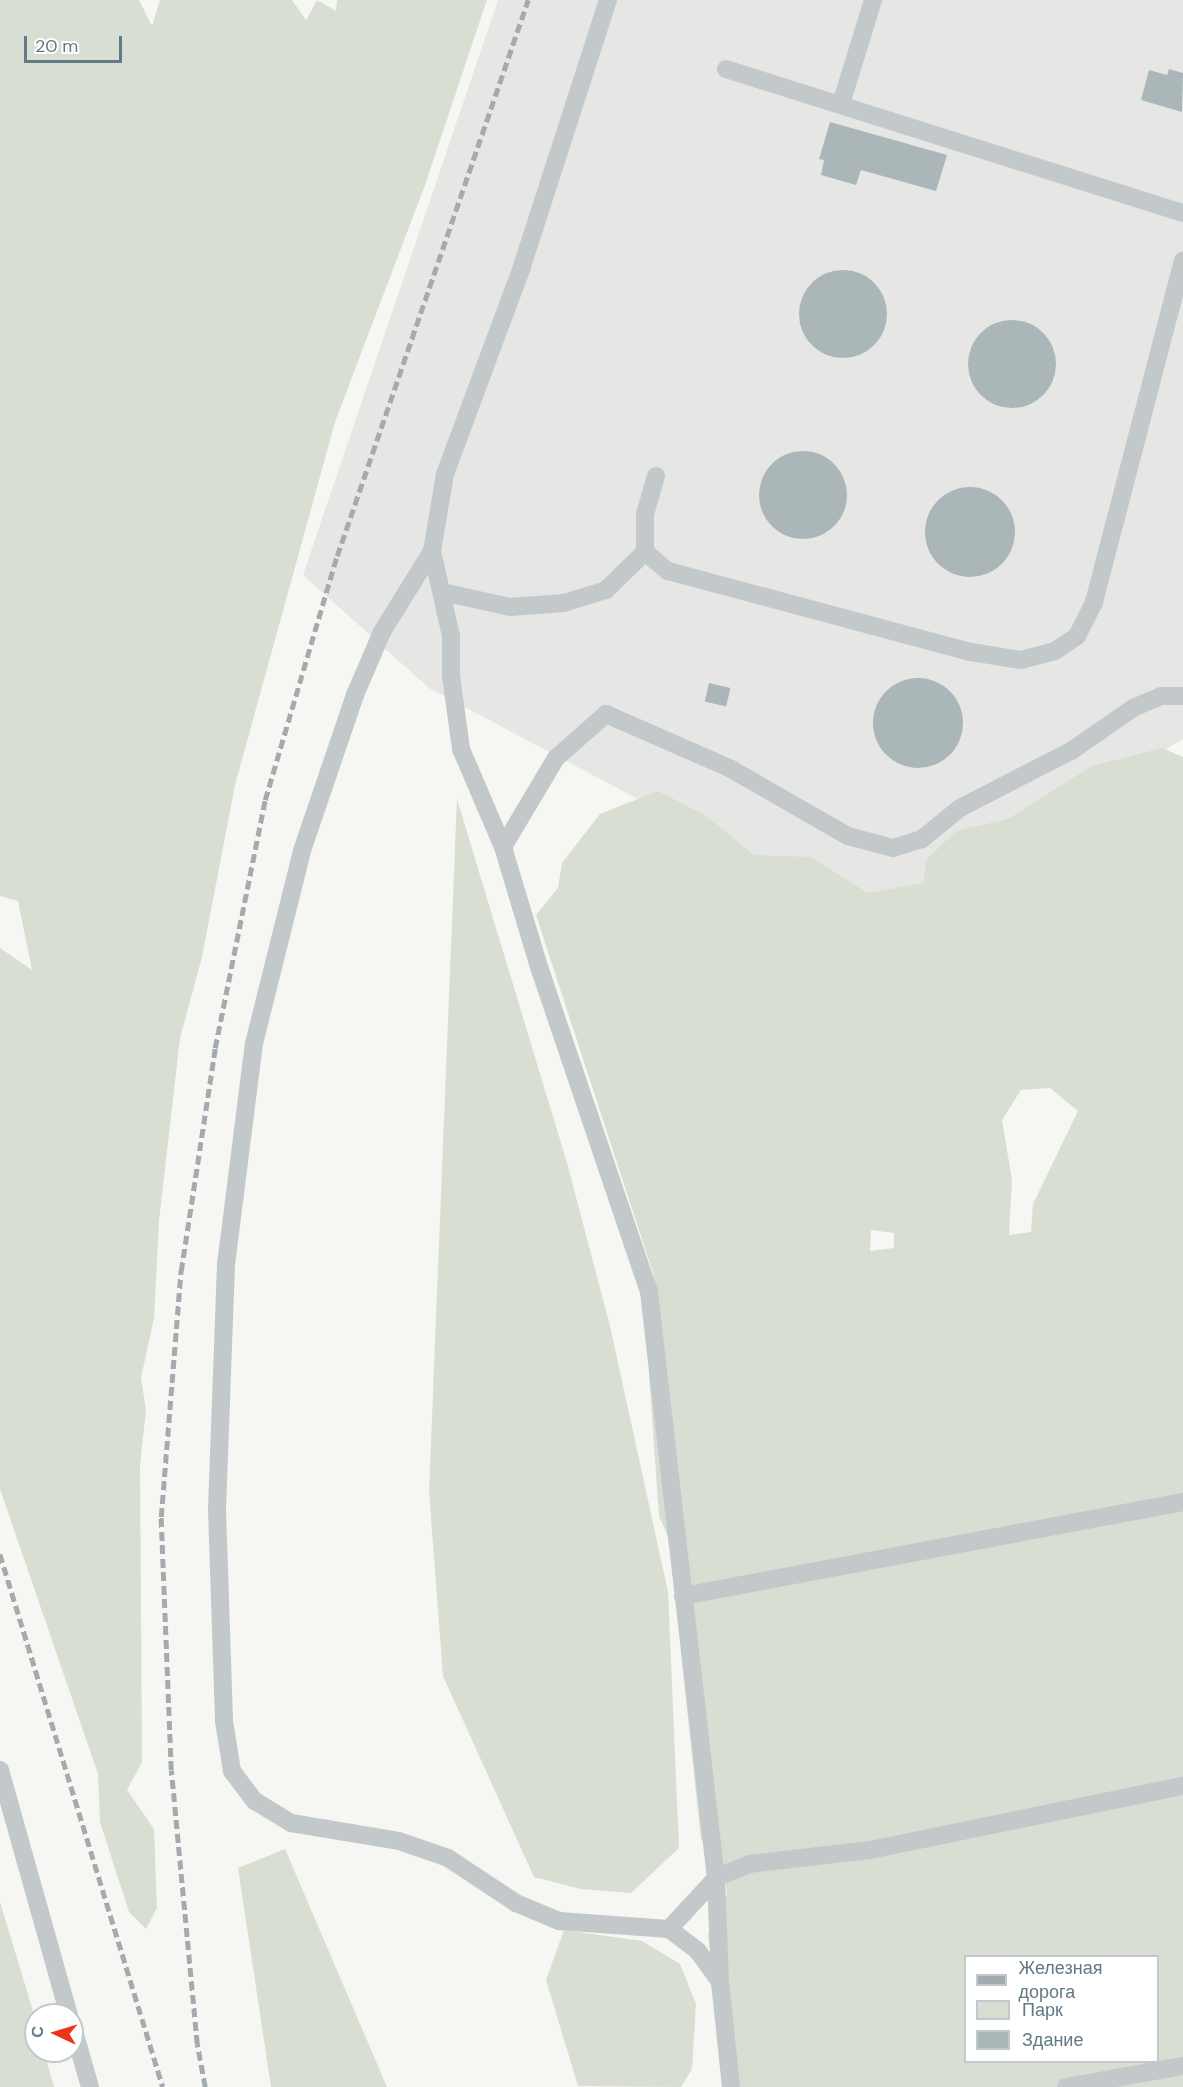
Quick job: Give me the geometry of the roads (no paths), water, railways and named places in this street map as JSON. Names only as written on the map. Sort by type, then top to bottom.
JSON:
[{"type":"lane","points":[[608,0],[522,267],[445,474],[432,551],[382,632],[355,695],[302,851],[254,1043],[226,1264],[217,1509],[224,1721],[232,1772],[255,1801],[291,1823],[399,1841],[448,1858],[516,1903],[560,1922],[669,1929],[697,1950],[720,1982]]},
{"type":"lane","points":[[841,104],[873,0]]},
{"type":"lane","points":[[726,69],[1183,213]]},
{"type":"lane","points":[[645,552],[668,571],[971,652],[1021,660],[1055,651],[1077,636],[1094,602],[1183,260]]},
{"type":"lane","points":[[442,592],[510,607],[564,603],[606,590],[645,552],[645,514],[656,476]]},
{"type":"lane","points":[[432,551],[451,636],[451,676],[461,749],[503,847],[538,964],[649,1292],[716,1878],[720,1982],[731,2087]]},
{"type":"lane","points":[[503,847],[556,758],[606,714],[731,769],[848,837],[893,848],[922,839],[960,808],[1071,751],[1133,708],[1161,696],[1183,696]]},
{"type":"lane","points":[[683,1596],[1183,1502]]},
{"type":"lane","points":[[0,1770],[66,2003]]},
{"type":"lane","points":[[669,1929],[716,1878],[749,1864],[870,1850],[1183,1786]]},
{"type":"lane","points":[[83,2063],[90,2087]]},
{"type":"lane","points":[[1066,2087],[1183,2066]]},
{"type":"railway","points":[[205,2087],[197,2044],[171,1770],[161,1517],[181,1271],[215,1048],[265,800],[337,556],[528,0]]},
{"type":"railway","points":[[0,1554],[163,2087]]}]
